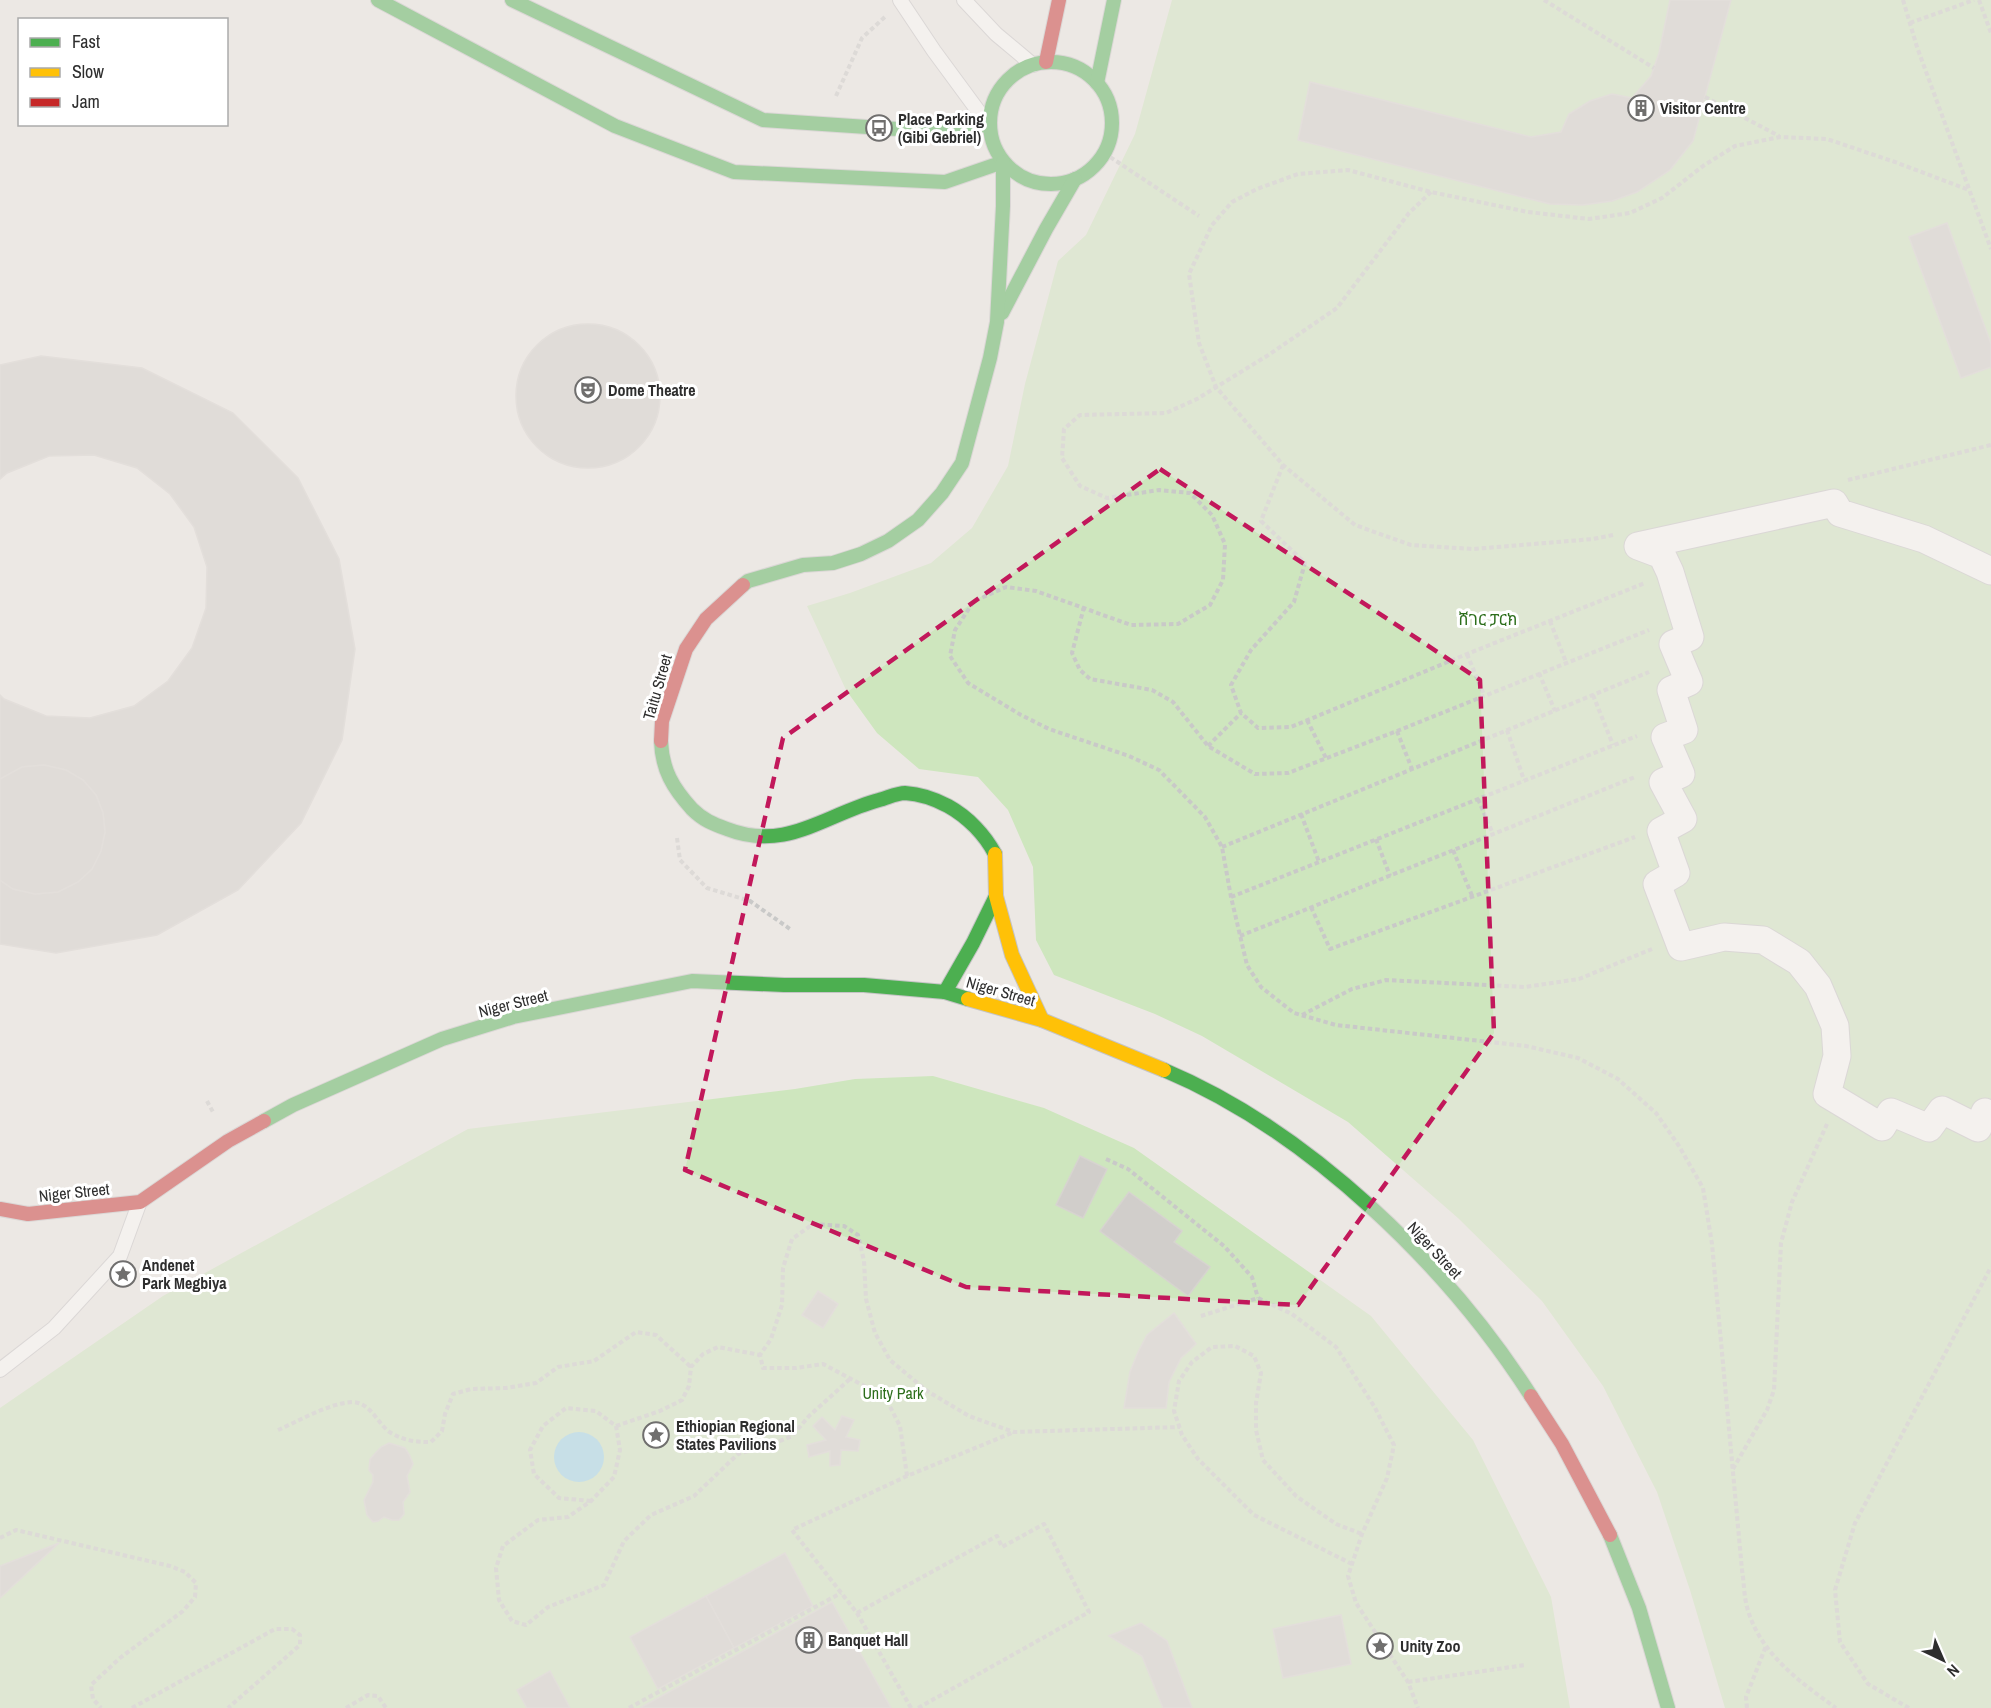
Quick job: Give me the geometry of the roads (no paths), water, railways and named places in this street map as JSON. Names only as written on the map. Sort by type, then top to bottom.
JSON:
[{"type":"main road","points":[[378,0],[615,126],[734,172],[945,182],[1003,162]]},
{"type":"main road","points":[[512,0],[763,120],[912,130],[989,125]]},
{"type":"main road","points":[[1040,64],[1059,0]]},
{"type":"main road","points":[[1097,83],[1114,0]]},
{"type":"main road","points":[[1040,64],[1068,65],[1084,72],[1097,83],[1105,96],[1111,114],[1111,134],[1104,153],[1091,169],[1075,179],[1055,184],[1036,183],[1018,175],[1003,162],[993,144],[989,125],[992,105],[1001,88],[1015,74],[1040,64]]},
{"type":"main road","points":[[998,322],[1003,162]]},
{"type":"main road","points":[[998,322],[1046,229],[1075,179]]},
{"type":"main road","name":"Taitu Street","points":[[998,322],[962,462],[942,493],[918,519],[888,541],[861,554],[833,563],[803,565],[748,581],[723,601],[706,619],[686,649],[662,721],[661,743],[663,765],[678,794],[703,820],[737,833],[765,837],[797,832],[867,803],[903,792],[935,799],[961,813],[978,830],[995,853],[996,896],[1012,955],[1042,1020]]},
{"type":"main road","points":[[945,992],[974,943],[996,896]]},
{"type":"main road","name":"Niger Street","points":[[0,1209],[28,1214],[140,1202],[228,1141],[293,1105],[442,1039],[513,1017],[692,981],[784,985],[864,985],[945,992],[1042,1020],[1197,1083],[1293,1143],[1356,1194],[1423,1257],[1505,1355],[1562,1444],[1608,1530],[1640,1608],[1668,1708]]},
{"type":"street","points":[[1991,571],[1924,539],[1840,513],[1834,503],[1638,546],[1662,555],[1670,572],[1690,637],[1672,644],[1689,682],[1671,690],[1684,729],[1665,737],[1681,774],[1663,782],[1683,819],[1661,831],[1676,873],[1657,885],[1681,947],[1724,937],[1762,939],[1799,962],[1818,986],[1835,1026],[1837,1056],[1827,1094],[1882,1127],[1892,1112],[1929,1128],[1942,1110],[1978,1128],[1985,1112],[1991,1114]]},
{"type":"lane","points":[[964,0],[996,34],[1040,64]]},
{"type":"lane","points":[[900,1],[989,125]]},
{"type":"lane","points":[[0,1370],[54,1328],[120,1256],[140,1202]]},
{"type":"water","points":[[579,1432],[597,1439],[604,1457],[597,1475],[579,1482],[561,1475],[554,1457],[561,1439]]},
{"type":"place","name":"Visitor Centre","points":[[1641,108]]},
{"type":"place","name":"Place Parking (Gibi Gebriel)","points":[[879,128]]},
{"type":"place","name":"Dome Theatre","points":[[588,390]]},
{"type":"place","name":"Andenet Park Megbiya","points":[[123,1274]]},
{"type":"place","name":"Ethiopian Regional States Pavilions","points":[[656,1435]]},
{"type":"place","name":"Banquet Hall","points":[[809,1640]]},
{"type":"place","name":"Unity Zoo","points":[[1380,1646]]},
{"type":"park label","name":"ሸገር ፓርክ","points":[[1488,619]]},
{"type":"park label","name":"Unity Park","points":[[893,1393]]}]
